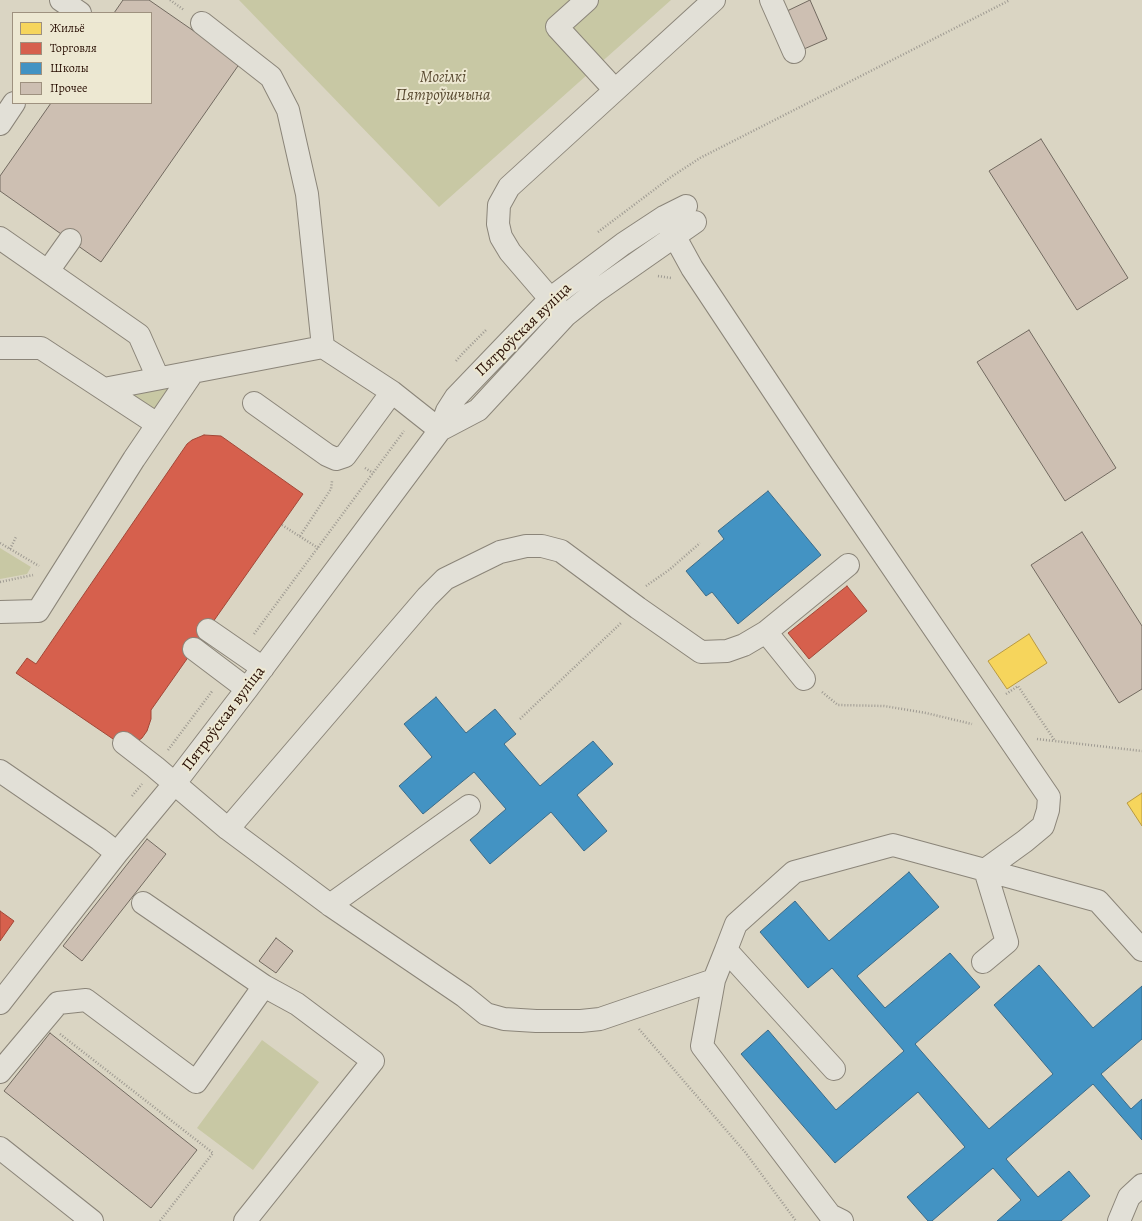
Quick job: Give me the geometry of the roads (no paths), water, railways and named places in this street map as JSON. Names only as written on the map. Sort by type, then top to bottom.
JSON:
[{"type":"street","points":[[61,0],[79,12]]},
{"type":"street","points":[[587,0],[557,27],[615,90]]},
{"type":"street","points":[[565,316],[510,252],[501,237],[498,224],[499,205],[509,187],[714,0]]},
{"type":"street","points":[[772,0],[794,52]]},
{"type":"street","points":[[202,23],[271,77],[288,110],[307,194],[324,347]]},
{"type":"street","points":[[0,124],[13,104]]},
{"type":"street","name":"Пятроўская вуліца","points":[[0,1003],[117,853],[175,783],[263,668],[440,430],[447,411],[456,397],[551,298],[623,244],[664,218],[690,214],[675,237],[594,292],[565,316],[478,410],[440,430]]},
{"type":"street","points":[[664,218],[692,268],[822,464],[1049,797],[1048,810],[1043,826],[985,870]]},
{"type":"street","points":[[0,238],[139,335],[158,378]]},
{"type":"street","points":[[48,271],[70,240]]},
{"type":"street","points":[[104,389],[324,347],[392,392],[440,430]]},
{"type":"street","points":[[0,348],[41,348],[157,424]]},
{"type":"street","points":[[0,612],[38,611],[134,459],[193,372]]},
{"type":"street","points":[[254,403],[327,455],[336,459],[345,456],[392,392]]},
{"type":"street","points":[[228,829],[427,597],[445,580],[500,552],[526,546],[542,546],[561,551],[701,652],[727,651],[744,645],[766,632],[848,565]]},
{"type":"street","points":[[208,630],[263,668]]},
{"type":"street","points":[[766,632],[804,679]]},
{"type":"street","points":[[194,650],[247,689]]},
{"type":"street","points":[[124,743],[175,783],[228,829],[330,905],[458,992],[486,1014],[504,1019],[528,1021],[582,1021],[600,1019],[714,980]]},
{"type":"street","points":[[0,771],[117,853]]},
{"type":"street","points":[[330,905],[469,806]]},
{"type":"street","points":[[842,1221],[830,1215],[702,1046],[714,980],[736,924],[794,872],[893,845],[1098,901],[1142,950]]},
{"type":"street","points":[[983,962],[1007,942],[985,870]]},
{"type":"street","points":[[143,904],[264,986],[297,1004],[373,1060],[245,1221]]},
{"type":"street","points":[[726,950],[834,1069]]},
{"type":"street","points":[[0,1072],[58,1003],[86,1000],[196,1082],[264,986]]},
{"type":"street","points":[[0,1148],[92,1221]]},
{"type":"street","points":[[1119,1221],[1129,1197],[1142,1185]]},
{"type":"park label","name":"Могілкі Пятроўшчына","points":[[443,87]]}]
